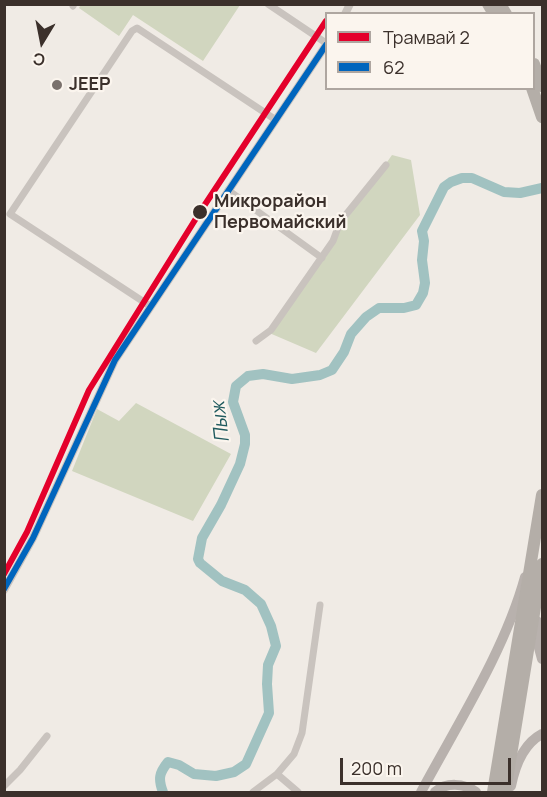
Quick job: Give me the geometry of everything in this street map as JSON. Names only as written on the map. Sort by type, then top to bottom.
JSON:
[{"type":"highway","points":[[535,66],[543,86]]},
{"type":"highway","points":[[533,90],[543,117]]},
{"type":"highway","points":[[493,792],[543,495]]},
{"type":"highway","points":[[505,792],[542,566]]},
{"type":"main road","points":[[421,792],[491,662],[508,624],[524,580],[536,530]]},
{"type":"main road","points":[[542,566],[537,632],[543,658]]},
{"type":"main road","points":[[510,792],[519,761],[528,745],[543,734]]},
{"type":"main road","points":[[435,792],[447,786],[460,785],[476,792]]},
{"type":"street","points":[[268,4],[325,43]]},
{"type":"street","points":[[150,306],[10,214],[132,31],[137,28],[276,120]]},
{"type":"street","points":[[4,590],[33,538],[115,360],[325,47]]},
{"type":"street","points":[[256,341],[271,330],[333,241],[340,222],[386,165]]},
{"type":"street","points":[[228,190],[322,258]]},
{"type":"street","points":[[253,792],[277,774],[294,754],[302,733],[320,606]]},
{"type":"street","points":[[4,786],[47,736]]},
{"type":"street","points":[[277,774],[298,792]]},
{"type":"green space","points":[[81,4],[240,5],[203,61],[133,15],[119,36],[79,8]]},
{"type":"green space","points":[[392,155],[411,160],[420,215],[316,353],[267,332]]},
{"type":"green space","points":[[136,403],[231,454],[193,521],[72,471],[97,409],[119,421]]},
{"type":"waterway","name":"Пыж","points":[[163,792],[160,776],[168,762],[179,765],[194,774],[216,776],[234,772],[246,764],[269,713],[268,665],[276,646],[271,626],[261,604],[245,590],[222,581],[198,559],[202,538],[221,505],[240,464],[245,444],[245,435],[233,402],[236,386],[248,376],[263,374],[292,379],[320,375],[332,370],[344,352],[351,334],[366,317],[379,308],[404,308],[416,305],[423,293],[425,283],[422,231],[444,187],[451,182],[462,178],[472,178],[504,192],[520,193],[542,188]]},
{"type":"tram line","name":"2","points":[[4,574],[27,532],[89,390],[200,212],[325,23]]},
{"type":"transit line","name":"62","points":[[4,589],[33,538],[115,360],[325,46]]},
{"type":"place","name":"JEEP","points":[[57,85]]},
{"type":"place","name":"Микрорайон Первомайский","points":[[200,212]]}]
